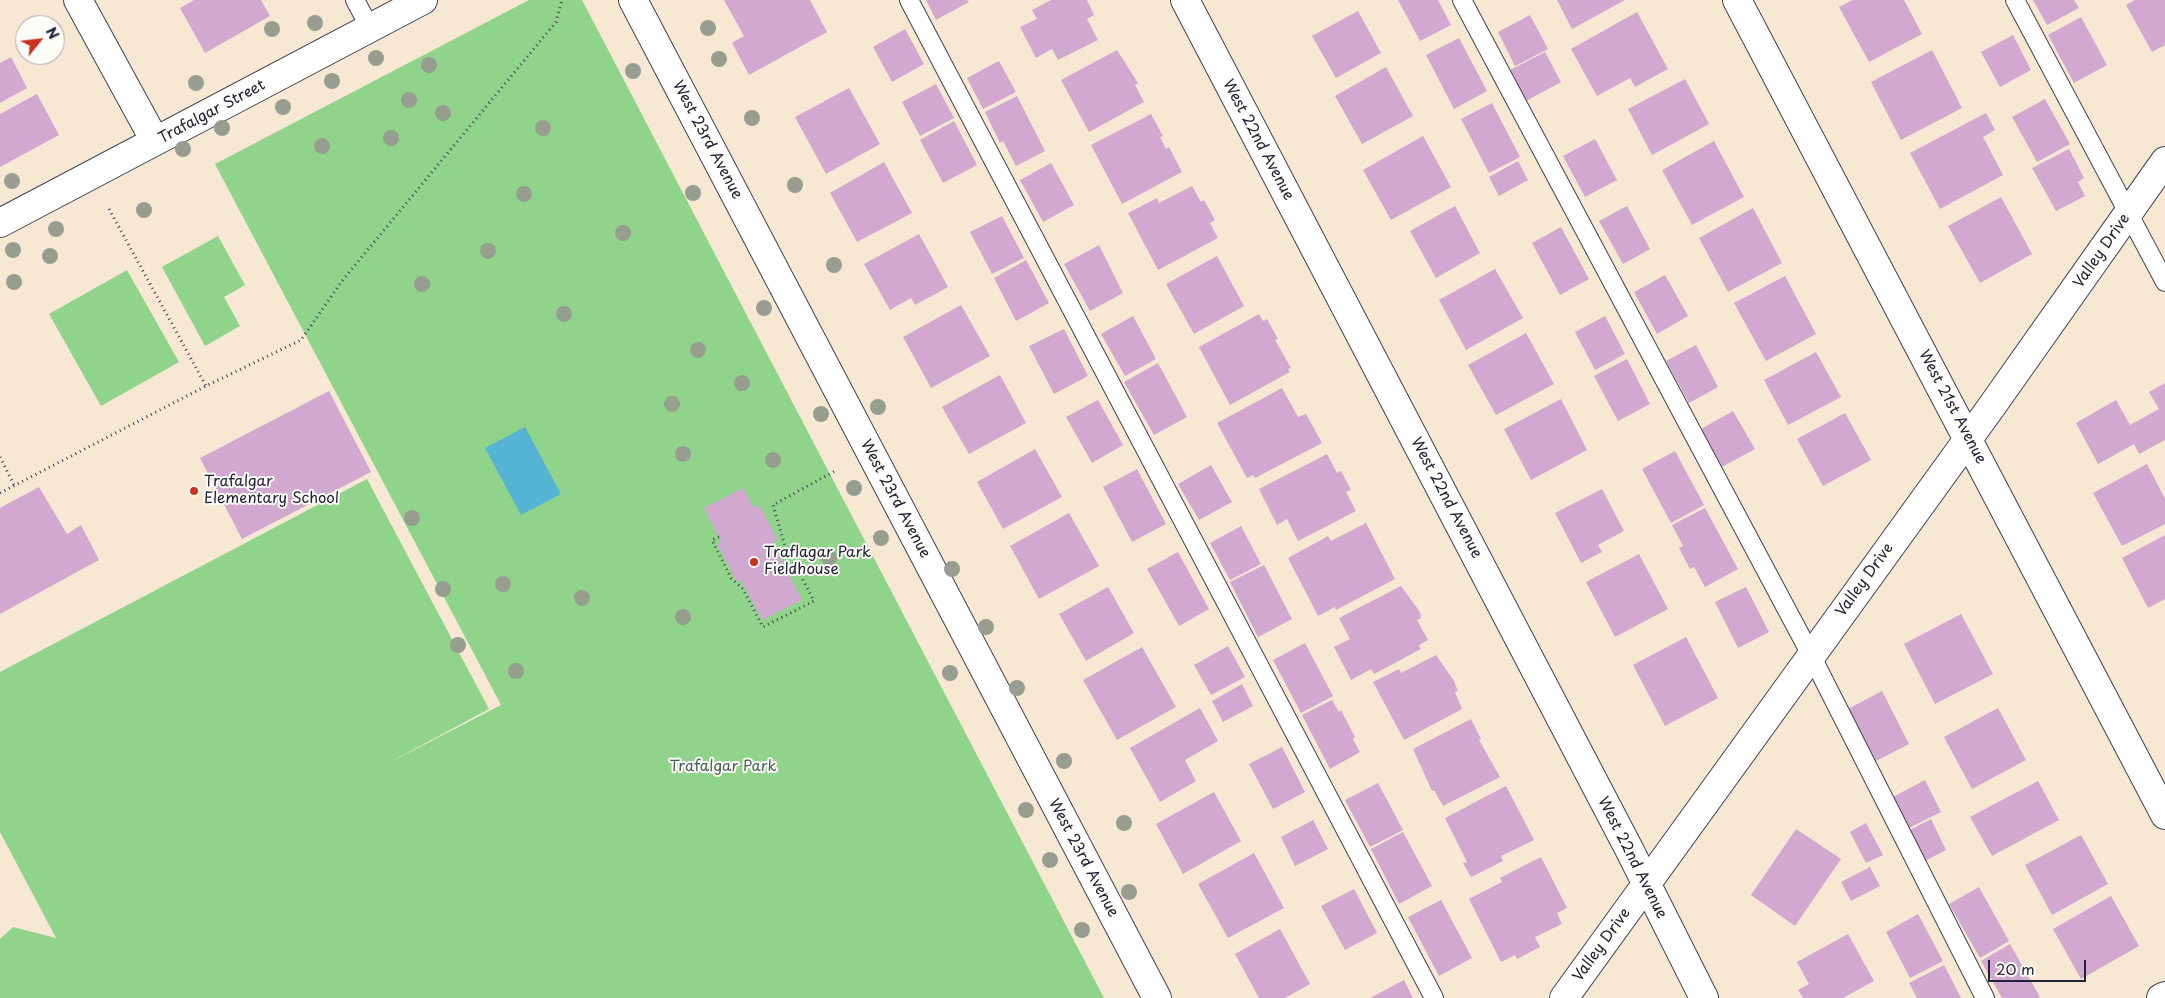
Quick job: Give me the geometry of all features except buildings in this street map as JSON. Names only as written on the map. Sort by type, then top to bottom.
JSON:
[{"type":"street","points":[[78,0],[155,141]]},
{"type":"street","name":"Trafalgar Street","points":[[0,223],[423,0]]},
{"type":"street","name":"West 23rd Avenue","points":[[633,0],[1157,998]]},
{"type":"street","name":"West 22nd Avenue","points":[[1185,0],[1704,998]]},
{"type":"street","name":"West 21st Avenue","points":[[1737,0],[2165,815]]},
{"type":"street","name":"Valley Drive","points":[[1564,998],[2129,214],[2165,161]]},
{"type":"street","points":[[2161,998],[2165,996]]},
{"type":"lane","points":[[356,0],[370,28]]},
{"type":"lane","points":[[909,0],[1434,998]]},
{"type":"lane","points":[[1462,0],[1811,655],[1985,998]]},
{"type":"lane","points":[[2015,0],[2165,282]]},
{"type":"path","points":[[0,493],[206,386],[300,340],[342,280],[556,22],[562,0]]},
{"type":"path","points":[[109,209],[206,386]]},
{"type":"path","points":[[0,457],[14,485]]},
{"type":"path","points":[[719,537],[712,540],[731,578],[743,589],[763,627],[814,601],[785,546],[773,505],[835,471]]},
{"type":"green space","name":"Trafalgar Park","points":[[529,0],[582,0],[1104,998],[0,998],[0,939],[13,927],[56,938],[0,832],[0,672],[367,479],[489,709],[383,766],[501,705],[215,164]]},
{"type":"green space","points":[[218,236],[245,285],[224,297],[240,326],[205,346],[162,267]]},
{"type":"green space","points":[[127,270],[179,362],[101,406],[49,314]]},
{"type":"water","points":[[525,427],[561,494],[521,515],[485,448]]},
{"type":"place","name":"Trafalgar Elementary School","points":[[194,491]]},
{"type":"place","name":"Traflagar Park Fieldhouse","points":[[754,562]]}]
